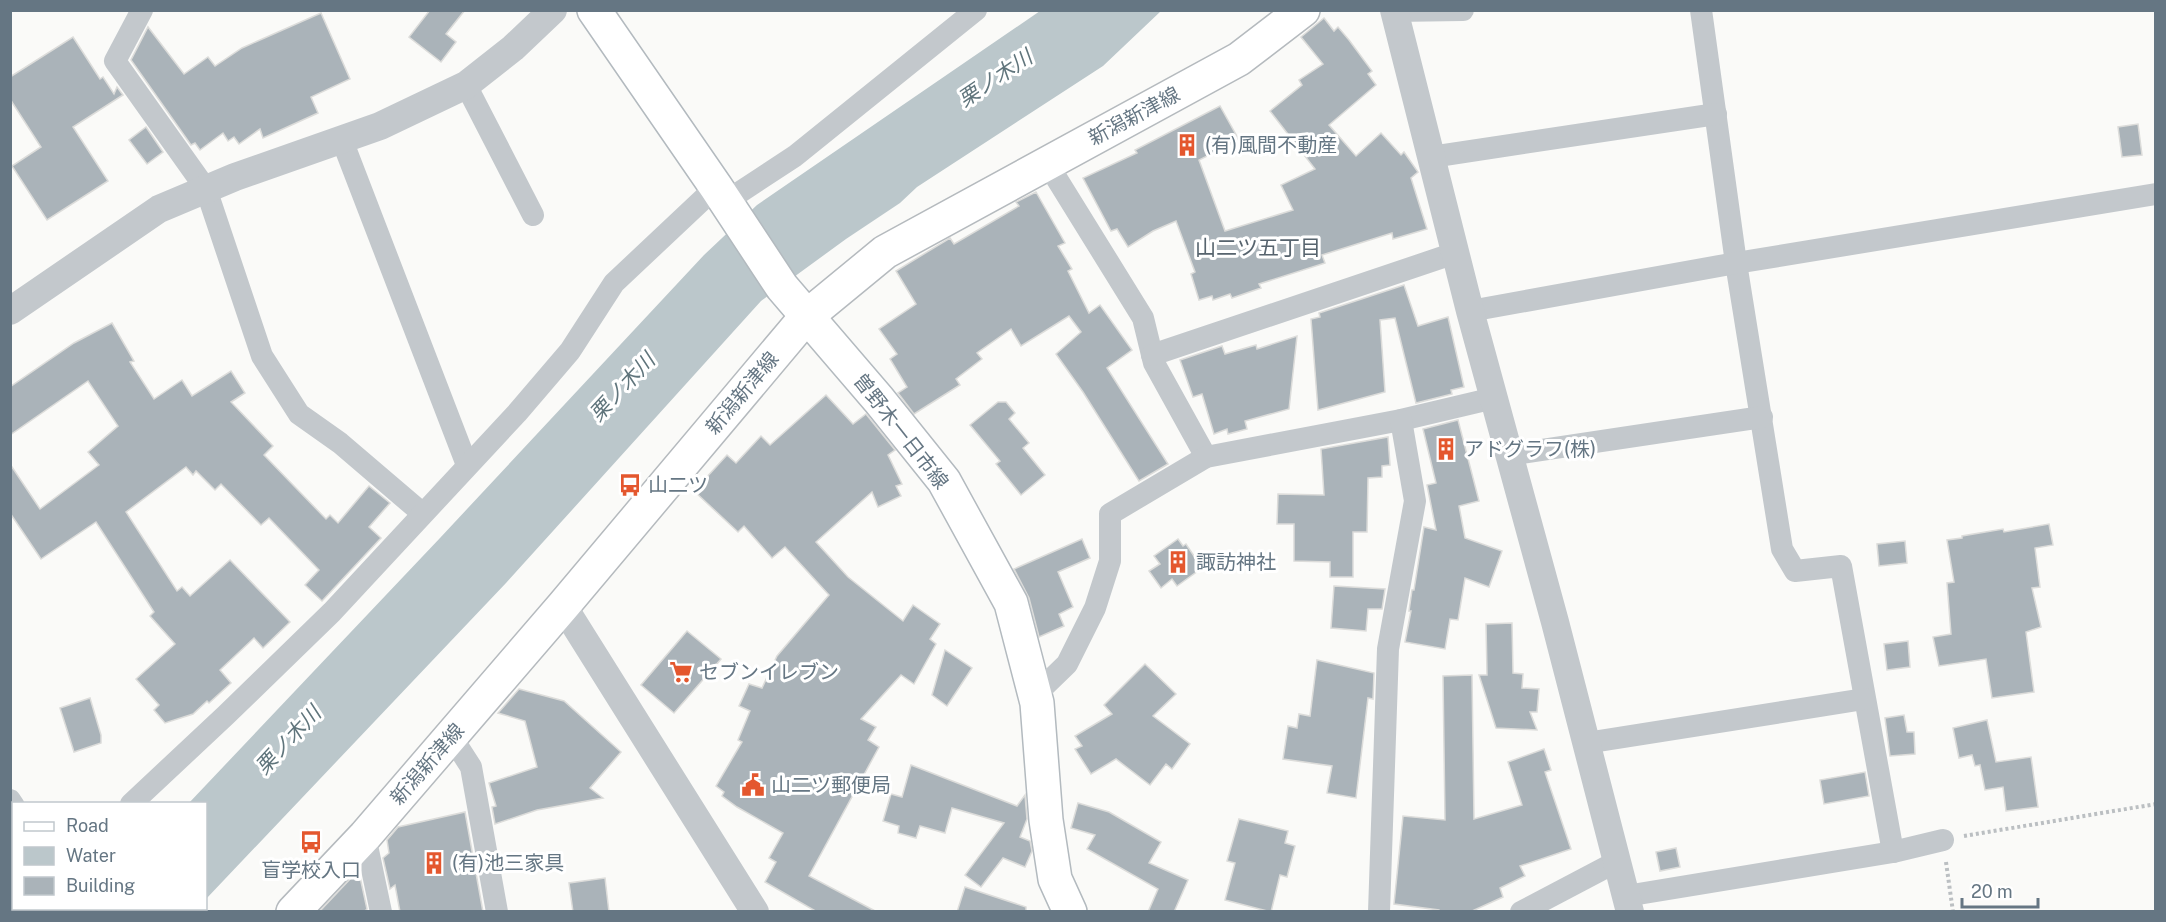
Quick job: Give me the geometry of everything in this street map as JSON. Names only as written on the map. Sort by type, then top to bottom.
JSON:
[{"type":"main road","name":"曽野木一日市線","points":[[594,10],[782,287],[879,399],[944,481],[1011,603],[1035,695],[1046,820],[1055,879],[1070,912]]},
{"type":"main road","name":"新潟新津線","points":[[292,912],[364,836],[451,736],[806,317],[885,252],[1239,59],[1303,10]]},
{"type":"street","points":[[142,10],[115,61],[206,189],[262,356],[299,414],[340,443],[422,513]]},
{"type":"street","points":[[10,311],[159,208],[235,177],[381,126],[466,85],[513,48],[553,10]]},
{"type":"street","points":[[133,802],[332,612],[517,413],[570,351],[614,283],[725,202],[795,156],[976,10]]},
{"type":"street","points":[[1463,10],[1394,11],[1470,311],[1628,904],[1893,852],[1943,840]]},
{"type":"street","points":[[1701,10],[1736,263],[1782,549],[1795,571],[1841,566],[1893,852]]},
{"type":"street","points":[[466,85],[533,215]]},
{"type":"street","points":[[1431,157],[1716,114]]},
{"type":"street","points":[[342,140],[467,465]]},
{"type":"street","points":[[1047,163],[1143,318],[1154,363],[1206,457]]},
{"type":"street","points":[[1470,311],[1736,263],[2156,194]]},
{"type":"street","points":[[1152,355],[1455,253]]},
{"type":"street","points":[[1035,695],[1066,664],[1095,608],[1110,561],[1110,514],[1206,457],[1401,420],[1494,398]]},
{"type":"street","points":[[1509,455],[1762,417]]},
{"type":"street","points":[[1379,912],[1388,649],[1415,501],[1401,420]]},
{"type":"street","points":[[563,606],[755,912]]},
{"type":"street","points":[[1586,743],[1864,699]]},
{"type":"street","points":[[451,736],[471,767],[497,912]]},
{"type":"street","points":[[364,836],[381,912]]},
{"type":"street","points":[[1521,912],[1616,862]]},
{"type":"path","points":[[1953,912],[1943,840],[2156,804]]},
{"type":"water","name":"栗ノ木川","points":[[1040,11],[1161,11],[1103,66],[917,187],[900,203],[761,301],[506,583],[207,898],[207,802],[190,802],[704,255],[757,205]]},
{"type":"building","points":[[430,10],[465,10],[446,34],[456,42],[441,62],[409,37]]},
{"type":"building","points":[[321,13],[350,79],[311,97],[318,113],[263,138],[260,129],[239,144],[234,137],[228,141],[223,133],[200,150],[195,143],[191,145],[131,60],[148,27],[184,74],[208,57],[215,66],[242,48]]},
{"type":"building","points":[[1324,18],[1334,31],[1338,27],[1349,40],[1372,71],[1368,74],[1376,85],[1329,125],[1356,156],[1381,133],[1401,155],[1404,152],[1418,172],[1411,178],[1427,229],[1393,239],[1392,233],[1322,255],[1325,263],[1259,284],[1261,288],[1232,298],[1230,294],[1213,300],[1212,296],[1199,300],[1191,274],[1195,272],[1176,221],[1153,231],[1128,247],[1117,229],[1111,231],[1083,178],[1137,153],[1135,150],[1220,106],[1239,140],[1199,160],[1225,231],[1293,210],[1281,185],[1315,169],[1270,111],[1302,85],[1299,80],[1323,64],[1301,37]]},
{"type":"building","points":[[73,37],[100,79],[103,77],[114,94],[117,87],[123,95],[73,127],[108,181],[47,220],[12,166],[41,147],[10,99],[10,77]]},
{"type":"building","points":[[2138,124],[2142,155],[2122,157],[2118,127]]},
{"type":"building","points":[[146,127],[163,152],[147,164],[129,140]]},
{"type":"building","points":[[1036,192],[1065,243],[1058,246],[1072,269],[1068,271],[1089,313],[1100,305],[1132,350],[1107,368],[1168,464],[1139,481],[1083,392],[1056,354],[1081,332],[1069,316],[1021,346],[1011,329],[977,353],[982,359],[956,379],[960,385],[914,414],[898,393],[907,387],[890,359],[897,354],[879,329],[916,304],[896,271],[950,238],[954,244],[1019,206],[1016,202]]},
{"type":"building","points":[[1404,285],[1418,326],[1448,317],[1464,387],[1451,390],[1452,394],[1416,403],[1395,318],[1380,320],[1385,392],[1318,410],[1311,319],[1320,317],[1319,313]]},
{"type":"building","points":[[112,323],[134,361],[130,362],[154,399],[182,380],[192,396],[231,371],[245,393],[231,402],[273,446],[264,455],[326,519],[330,515],[338,523],[369,486],[390,503],[369,527],[381,538],[322,601],[305,585],[319,570],[269,518],[261,525],[221,484],[215,490],[196,471],[193,475],[186,467],[126,512],[177,591],[182,587],[190,596],[230,560],[290,622],[263,648],[254,638],[220,670],[231,683],[209,703],[207,701],[193,714],[165,723],[154,710],[159,705],[136,679],[175,644],[150,616],[154,612],[96,522],[41,559],[10,513],[10,464],[40,509],[99,465],[88,452],[118,426],[88,381],[10,435],[10,387],[74,343]]},
{"type":"building","points":[[1297,336],[1289,409],[1245,421],[1247,429],[1228,434],[1227,429],[1214,434],[1202,394],[1193,397],[1180,360],[1222,346],[1225,354],[1256,345],[1257,349]]},
{"type":"building","points":[[826,395],[853,424],[866,414],[895,450],[888,455],[902,484],[896,486],[901,496],[878,507],[872,492],[816,542],[848,577],[903,621],[913,605],[940,624],[930,639],[936,644],[914,684],[901,675],[861,719],[876,727],[868,740],[879,747],[809,876],[877,912],[817,912],[765,882],[776,862],[769,858],[783,833],[737,807],[722,796],[724,792],[716,786],[742,742],[738,740],[750,711],[739,706],[749,684],[762,688],[777,656],[829,595],[785,547],[772,558],[744,526],[738,532],[694,491],[727,455],[736,463],[761,436],[770,445]]},
{"type":"building","points":[[998,402],[1006,402],[1015,413],[1009,419],[1029,443],[1023,448],[1045,475],[1021,495],[996,464],[1000,461],[970,425]]},
{"type":"building","points":[[1458,420],[1479,501],[1459,506],[1465,538],[1502,551],[1489,587],[1465,578],[1458,620],[1450,619],[1445,649],[1405,642],[1424,527],[1436,530],[1427,485],[1436,483],[1423,429]]},
{"type":"building","points":[[1388,437],[1390,465],[1382,466],[1382,477],[1368,478],[1367,532],[1353,532],[1353,577],[1330,577],[1330,562],[1294,561],[1294,524],[1277,524],[1278,494],[1324,495],[1321,449]]},
{"type":"building","points":[[2049,524],[2053,545],[2035,548],[2040,587],[2032,588],[2041,627],[2026,632],[2034,692],[1992,698],[1986,659],[1939,666],[1933,637],[1951,634],[1947,583],[1954,582],[1947,540],[2003,529],[2004,532]]},
{"type":"building","points":[[1082,539],[1090,558],[1058,572],[1073,607],[1059,614],[1064,626],[1039,637],[1029,598],[1014,569]]},
{"type":"building","name":"諏訪神社","points":[[1178,539],[1183,546],[1186,544],[1202,568],[1177,586],[1172,579],[1161,588],[1149,571],[1160,564],[1154,556]]},
{"type":"building","points":[[1905,541],[1907,563],[1879,566],[1877,544]]},
{"type":"building","points":[[1334,586],[1385,589],[1382,609],[1368,609],[1366,631],[1331,628]]},
{"type":"building","points":[[1512,623],[1513,673],[1523,674],[1522,688],[1539,689],[1537,712],[1530,712],[1537,730],[1496,728],[1479,675],[1487,675],[1486,624]]},
{"type":"building","name":"セブンイレブン","points":[[687,631],[721,659],[674,713],[641,685]]},
{"type":"building","points":[[1908,641],[1910,667],[1887,670],[1884,644]]},
{"type":"building","points":[[945,650],[972,668],[947,706],[932,695]]},
{"type":"building","points":[[1317,660],[1374,673],[1373,699],[1368,698],[1356,798],[1327,793],[1332,766],[1283,759],[1288,726],[1297,728],[1299,714],[1310,716]]},
{"type":"building","points":[[1145,664],[1176,694],[1153,716],[1190,744],[1172,769],[1166,764],[1150,785],[1116,759],[1091,774],[1075,749],[1082,746],[1075,736],[1112,714],[1104,705]]},
{"type":"building","points":[[1472,675],[1474,819],[1522,805],[1508,762],[1544,749],[1551,770],[1545,772],[1571,849],[1520,866],[1525,876],[1500,888],[1503,897],[1470,912],[1440,912],[1394,904],[1403,816],[1445,820],[1443,676]]},
{"type":"building","points":[[519,689],[564,701],[621,752],[590,788],[603,798],[537,810],[495,824],[492,807],[496,806],[489,783],[537,767],[525,721],[498,713]]},
{"type":"building","points":[[90,698],[101,735],[101,743],[74,752],[60,708]]},
{"type":"building","points":[[1904,715],[1907,732],[1914,732],[1915,754],[1890,756],[1885,718]]},
{"type":"building","points":[[1987,720],[1996,762],[2031,757],[2038,807],[2006,811],[2003,787],[1985,790],[1980,765],[1975,766],[1972,755],[1959,758],[1953,728]]},
{"type":"building","points":[[911,765],[1017,806],[1025,795],[1027,819],[1020,837],[1030,841],[1032,851],[1025,867],[1003,858],[981,887],[965,875],[1004,823],[952,808],[945,833],[920,826],[916,838],[898,833],[899,826],[883,821],[891,794],[902,797]]},
{"type":"building","points":[[1865,772],[1869,796],[1824,804],[1820,780]]},
{"type":"building","points":[[1078,803],[1109,812],[1161,842],[1149,863],[1188,880],[1174,912],[1148,912],[1158,889],[1087,849],[1095,835],[1071,828]]},
{"type":"building","name":"(有)池三家具","points":[[465,812],[483,912],[400,912],[395,885],[390,889],[383,858],[389,853],[387,840],[398,827]]},
{"type":"building","points":[[1239,819],[1288,831],[1285,843],[1295,846],[1287,877],[1280,875],[1271,912],[1225,900],[1235,863],[1227,861]]},
{"type":"building","points":[[1676,848],[1680,867],[1660,871],[1656,852]]},
{"type":"building","points":[[353,876],[357,879],[360,877],[367,909],[364,912],[319,912]]},
{"type":"building","points":[[605,878],[609,912],[573,912],[569,883]]},
{"type":"building","points":[[965,887],[1026,907],[1026,912],[957,912]]},
{"type":"place","name":"(有)風間不動産","points":[[1187,145]]},
{"type":"place","name":"アドグラフ(株)","points":[[1446,449]]},
{"type":"place","name":"山二ツ","points":[[630,485]]},
{"type":"place","name":"諏訪神社","points":[[1178,562]]},
{"type":"place","name":"セブンイレブン","points":[[681,672]]},
{"type":"place","name":"山二ツ郵便局","points":[[753,785]]},
{"type":"place","name":"盲学校入口","points":[[311,842]]},
{"type":"place","name":"(有)池三家具","points":[[434,863]]},
{"type":"district","name":"山二ツ五丁目","points":[[1258,247]]}]
